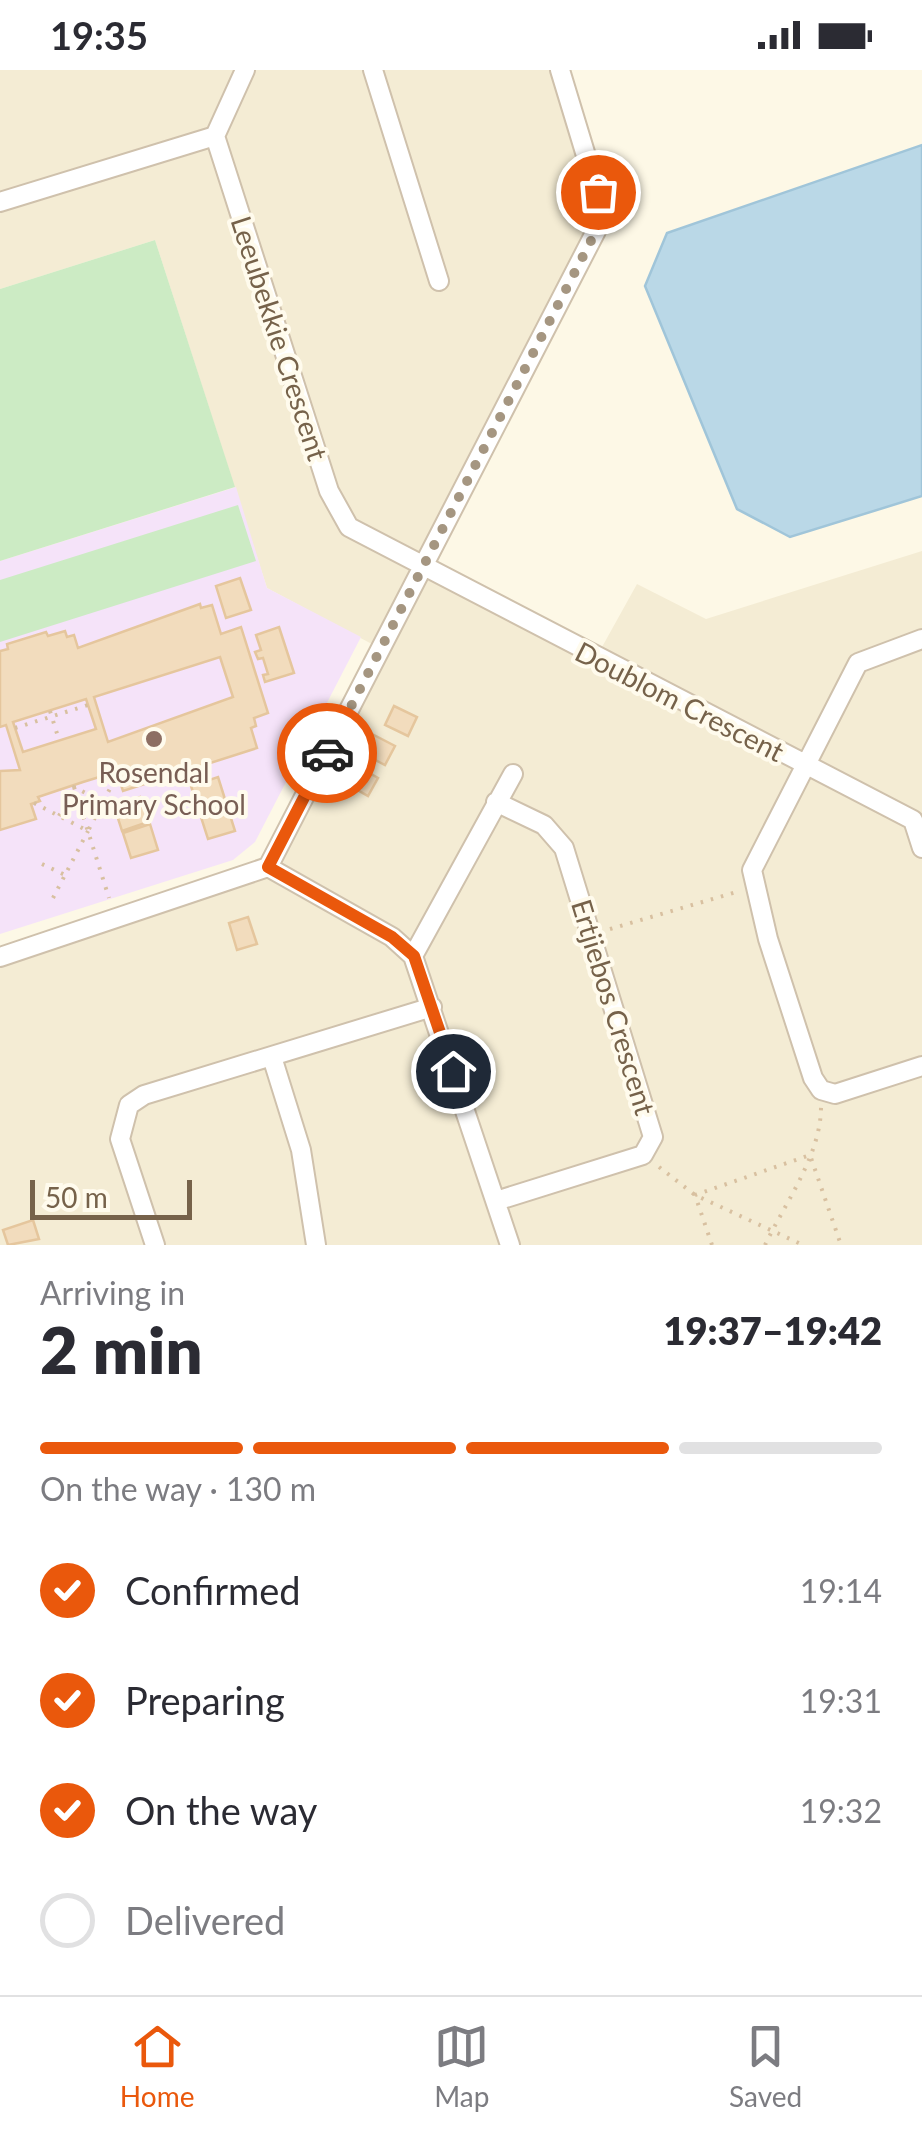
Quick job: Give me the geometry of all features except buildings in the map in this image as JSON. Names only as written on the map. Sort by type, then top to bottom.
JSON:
[{"type":"street","points":[[0,202],[215,136],[245,70]]},
{"type":"street","points":[[372,70],[440,281]]},
{"type":"street","points":[[0,957],[268,867],[596,231],[598,192],[560,70]]},
{"type":"street","name":"Leeubekkie Crescent","points":[[215,136],[334,504],[349,527],[420,568]]},
{"type":"street","name":"Doublom Crescent","points":[[420,568],[804,765],[918,819],[922,848]]},
{"type":"street","points":[[922,639],[858,663],[755,860],[755,889],[807,1060],[821,1090],[835,1094],[922,1066]]},
{"type":"street","points":[[414,956],[512,774]]},
{"type":"street","name":"Ertjiebos Crescent","points":[[496,802],[544,825],[559,839],[652,1130],[652,1142],[643,1155],[496,1201]]},
{"type":"street","points":[[268,867],[392,937],[414,956],[510,1245]]},
{"type":"street","points":[[155,1245],[120,1139],[129,1105],[144,1096],[432,1006]]},
{"type":"street","points":[[272,1056],[301,1150],[316,1245]]},
{"type":"path","points":[[15,728],[88,705]]},
{"type":"path","points":[[51,714],[59,740]]},
{"type":"path","points":[[54,898],[116,776]]},
{"type":"path","points":[[74,788],[103,802]]},
{"type":"path","points":[[59,816],[74,788]]},
{"type":"path","points":[[74,788],[112,907]]},
{"type":"path","points":[[34,803],[88,831]]},
{"type":"path","points":[[42,864],[65,875]]},
{"type":"path","points":[[591,936],[714,896],[755,889]]},
{"type":"path","points":[[765,1245],[821,1126],[821,1090]]},
{"type":"path","points":[[643,1155],[694,1195],[803,1245]]},
{"type":"path","points":[[694,1195],[810,1155]]},
{"type":"path","points":[[810,1155],[841,1245]]},
{"type":"path","points":[[694,1195],[712,1245]]},
{"type":"shaded area","points":[[0,70],[562,70],[601,214],[425,568],[597,656],[637,584],[706,619],[922,551],[922,1245],[0,1245],[0,959],[269,870],[383,650],[267,588],[155,240],[0,289]]},
{"type":"shaded area","name":"Rosendal Primary School","points":[[236,487],[267,588],[361,637],[255,842],[233,860],[0,934],[0,561]]},
{"type":"green space","points":[[155,240],[235,487],[0,561],[0,289]]},
{"type":"green space","points":[[238,505],[256,561],[0,642],[0,580]]},
{"type":"water","points":[[922,145],[922,496],[790,537],[737,509],[645,286],[667,233]]},
{"type":"way so far","points":[[327,753],[596,231],[598,192]]},
{"type":"place","name":"Rosendal Primary School","points":[[154,739]]},
{"type":"route","points":[[327,753],[268,867],[392,937],[414,956],[453,1071]]}]
